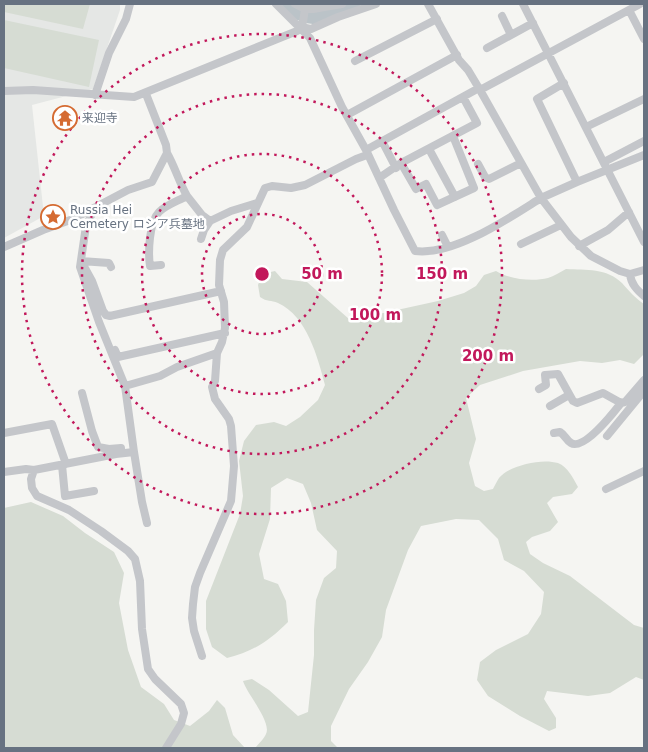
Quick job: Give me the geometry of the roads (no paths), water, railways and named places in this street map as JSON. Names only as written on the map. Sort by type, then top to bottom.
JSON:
[{"type":"street","points":[[95,96],[109,53],[126,19],[130,4]]},
{"type":"street","points":[[276,4],[302,25],[311,29],[338,16],[376,4]]},
{"type":"street","points":[[295,4],[305,11],[342,4]]},
{"type":"street","points":[[428,4],[541,198],[579,246],[591,256],[620,271],[630,274],[644,270]]},
{"type":"street","points":[[523,4],[629,212],[640,225],[644,242]]},
{"type":"street","points":[[202,656],[192,618],[195,587],[231,501],[234,478],[232,426],[215,399],[212,387],[215,381],[217,353],[225,333],[226,313],[219,284],[220,260],[224,250],[247,226],[265,188],[272,186],[291,188],[305,185],[356,159],[382,142],[463,97],[640,4]]},
{"type":"street","points":[[629,10],[644,39]]},
{"type":"street","points":[[4,92],[33,90],[128,98],[146,94],[298,31],[302,25],[305,11]]},
{"type":"street","points":[[502,16],[511,35]]},
{"type":"street","points":[[355,61],[437,19]]},
{"type":"street","points":[[488,48],[533,23]]},
{"type":"street","points":[[302,25],[415,251],[430,252],[448,247],[486,231],[541,198],[577,182],[644,141]]},
{"type":"street","points":[[347,115],[456,55]]},
{"type":"street","points":[[564,83],[537,99],[577,182]]},
{"type":"street","points":[[146,94],[180,184],[202,215],[210,221]]},
{"type":"street","points":[[378,178],[477,123],[463,97]]},
{"type":"street","points":[[586,127],[644,99]]},
{"type":"street","points":[[382,142],[416,189],[426,184],[437,205],[474,188],[453,136]]},
{"type":"street","points":[[429,149],[455,197]]},
{"type":"street","points":[[4,247],[73,219],[128,190],[152,182],[167,153]]},
{"type":"street","points":[[606,165],[644,155]]},
{"type":"street","points":[[470,178],[480,168],[484,177],[489,179],[521,163]]},
{"type":"street","points":[[161,265],[150,266],[151,232],[154,219],[159,212],[187,196]]},
{"type":"street","points":[[201,239],[210,221],[231,211],[257,203]]},
{"type":"street","points":[[95,208],[86,226],[80,267],[99,322],[125,386],[147,523]]},
{"type":"street","points":[[579,246],[608,230],[629,212]]},
{"type":"street","points":[[521,244],[562,225]]},
{"type":"street","points":[[442,235],[448,247]]},
{"type":"street","points":[[81,261],[92,281],[106,316],[221,291]]},
{"type":"street","points":[[81,261],[109,263],[111,267]]},
{"type":"street","points":[[630,274],[630,279],[644,296]]},
{"type":"street","points":[[99,322],[118,357],[225,333]]},
{"type":"street","points":[[125,386],[160,376],[177,366],[217,353]]},
{"type":"street","points":[[539,389],[546,384],[545,375],[558,374],[569,395],[577,403],[603,393],[621,403]]},
{"type":"street","points":[[554,432],[560,432],[570,443],[580,443],[594,433],[644,381]]},
{"type":"street","points":[[607,436],[644,391]]},
{"type":"street","points":[[82,393],[98,447],[134,450]]},
{"type":"street","points":[[550,406],[569,395]]},
{"type":"street","points":[[4,433],[52,424],[64,464],[65,496],[94,491]]},
{"type":"street","points":[[4,472],[26,469],[34,470],[134,450]]},
{"type":"street","points":[[34,470],[31,479],[32,488],[37,496],[69,510],[101,531],[136,559],[140,581],[142,630],[148,669],[154,679],[181,704],[184,713],[181,724],[166,748]]},
{"type":"street","points":[[606,489],[644,471]]},
{"type":"waterway","points":[[288,4],[304,15],[312,16],[326,14],[353,4]]},
{"type":"place","name":"来迎寺","points":[[65,118]]},
{"type":"place","name":"Russia Hei Cemetery ロシア兵墓地","points":[[53,217]]}]
